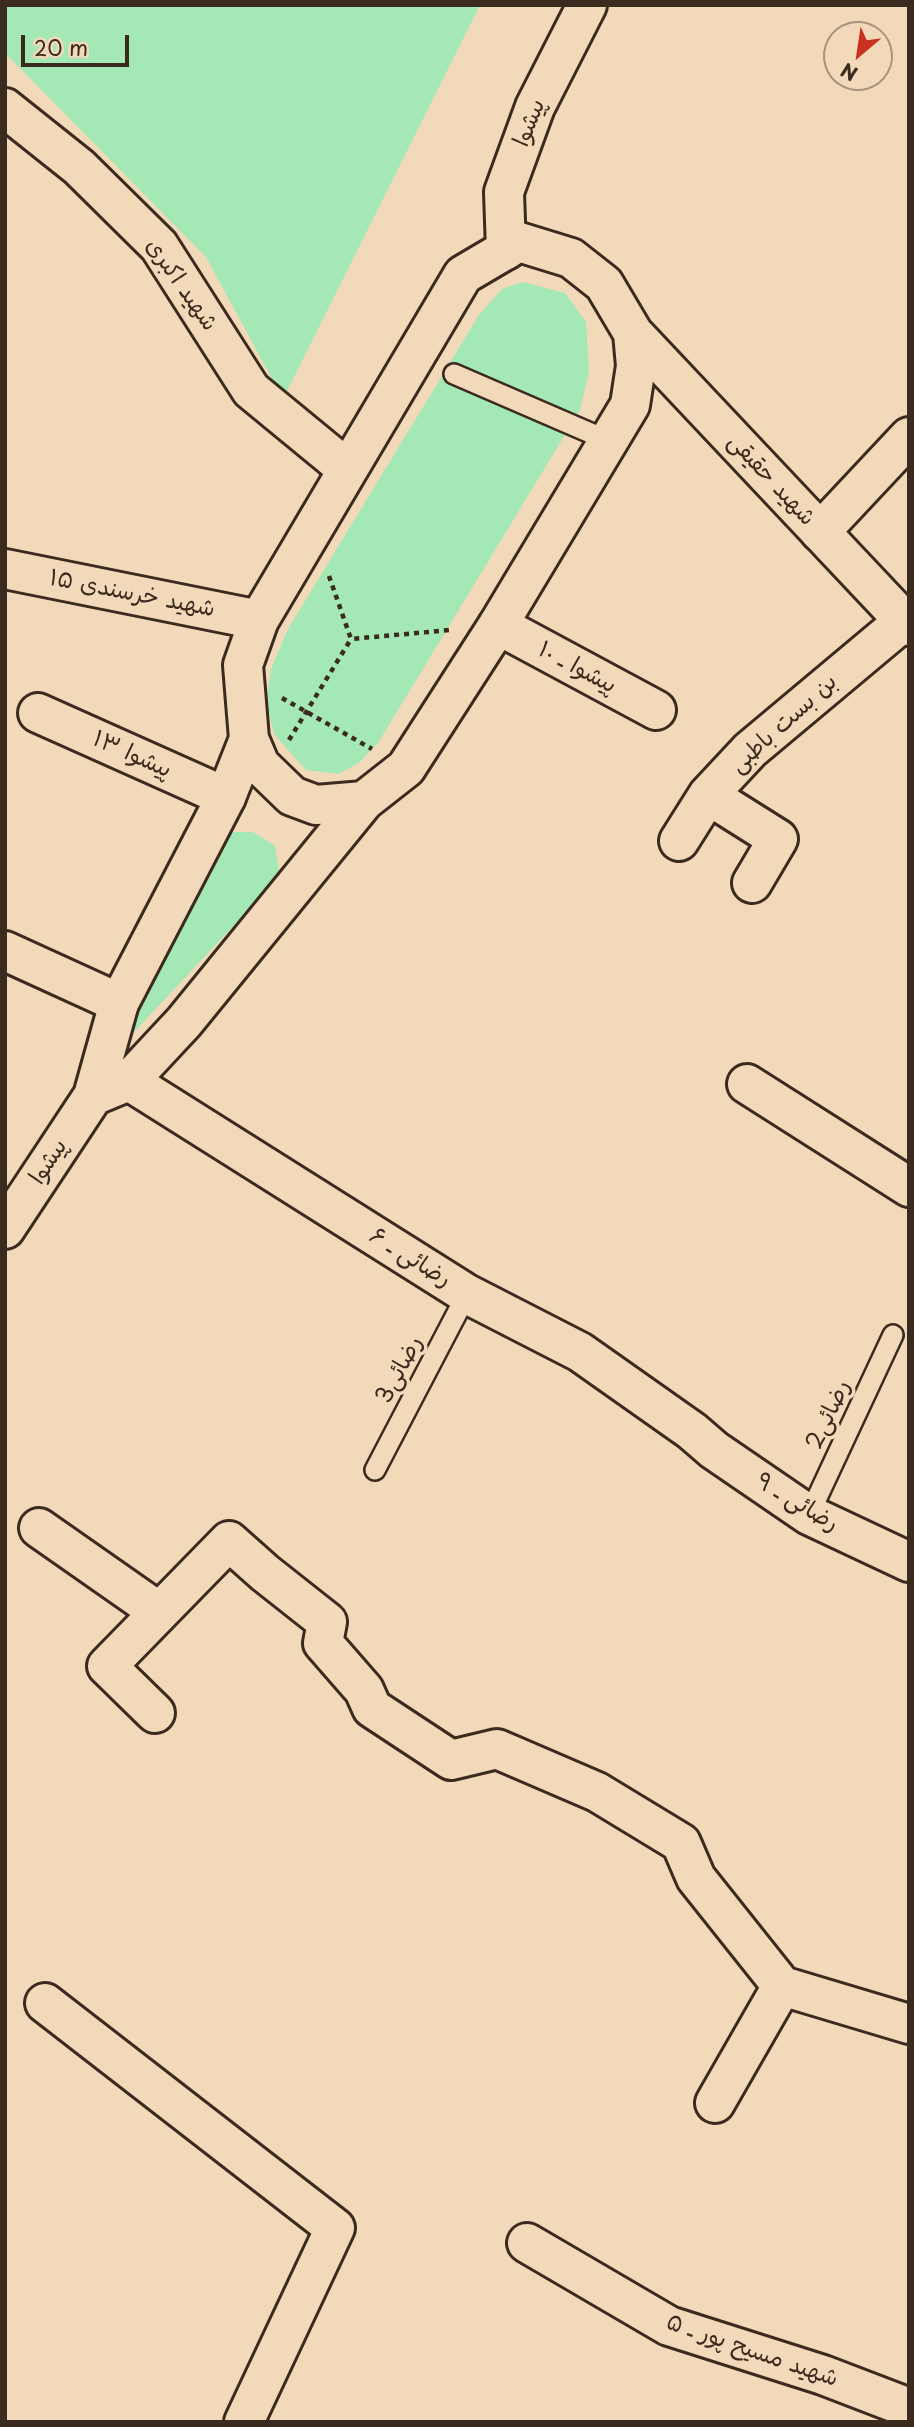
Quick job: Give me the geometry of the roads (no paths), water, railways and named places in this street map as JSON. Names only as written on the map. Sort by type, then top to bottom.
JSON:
[{"type":"street","name":"پیشوا","points":[[506,250],[504,192],[535,107],[587,5]]},
{"type":"street","name":"شهید اکبری","points":[[5,108],[79,167],[159,246],[251,390],[347,469]]},
{"type":"street","points":[[93,1096],[129,1081],[184,1022],[364,801],[406,768],[498,625],[630,405],[636,366],[633,333],[604,284],[570,258],[519,242],[463,275],[259,620],[243,664],[243,675],[249,739],[260,765],[292,796],[316,805],[364,801]]},
{"type":"street","name":"شهید حقیقی","points":[[633,333],[906,624]]},
{"type":"street","points":[[820,532],[909,437]]},
{"type":"street","name":"شهید خرسندی ۱۵","points":[[5,569],[259,620]]},
{"type":"street","name":"بن بست باطبی","points":[[679,841],[708,794],[750,750],[906,624]]},
{"type":"street","name":"پیشوا ـ ۱۰","points":[[498,625],[656,710]]},
{"type":"street","name":"پیشوا ۱۳","points":[[38,713],[226,797]]},
{"type":"street","name":"پیشوا","points":[[5,1229],[93,1096],[119,1003],[226,797],[249,739]]},
{"type":"street","points":[[708,794],[778,839],[752,883]]},
{"type":"street","points":[[5,951],[119,1003]]},
{"type":"street","name":"رضائی ـ ۶","points":[[129,1081],[467,1294],[580,1352],[692,1431]]},
{"type":"street","points":[[747,1084],[909,1187]]},
{"type":"street","name":"رضائی ـ ۹","points":[[692,1431],[714,1450],[810,1515],[909,1562]]},
{"type":"street","points":[[39,1528],[159,1612]]},
{"type":"street","points":[[155,1713],[107,1665],[229,1541],[327,1622],[323,1643],[364,1690],[372,1708],[451,1760],[497,1749],[597,1792],[681,1843],[696,1878],[782,1986],[909,2024]]},
{"type":"street","points":[[715,2103],[782,1986]]},
{"type":"street","points":[[45,2003],[335,2228],[244,2422]]},
{"type":"street","name":"شهید مسیح پور ـ ۵","points":[[527,2243],[669,2326],[823,2375],[909,2408]]},
{"type":"lane","points":[[454,374],[609,441]]},
{"type":"lane","name":"رضائی3","points":[[375,1469],[467,1294]]},
{"type":"lane","name":"رضائی2","points":[[810,1515],[893,1335]]}]
